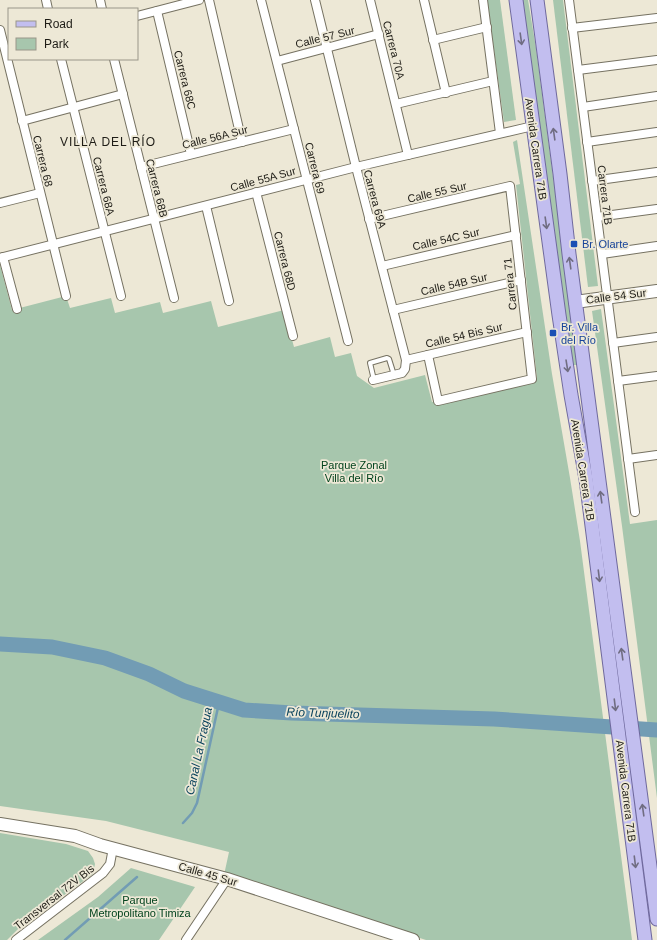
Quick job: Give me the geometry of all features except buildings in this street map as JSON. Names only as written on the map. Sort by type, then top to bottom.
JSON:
[{"type":"main road","name":"Avenida Carrera 71B","points":[[516,0],[570,387],[586,479],[600,536],[657,918]]},
{"type":"main road","name":"Avenida Carrera 71B","points":[[537,0],[575,302],[645,940]]},
{"type":"street","points":[[138,16],[199,0]]},
{"type":"street","points":[[209,0],[242,142]]},
{"type":"street","name":"Carrera 69","points":[[261,0],[348,342]]},
{"type":"street","name":"Carrera 69A","points":[[315,0],[369,219],[406,360]]},
{"type":"street","name":"Carrera 70A","points":[[370,0],[408,155]]},
{"type":"street","points":[[424,0],[446,93]]},
{"type":"street","points":[[483,0],[500,133]]},
{"type":"street","name":"Carrera 71B","points":[[569,0],[635,512]]},
{"type":"street","name":"Carrera 68C","points":[[156,11],[192,154]]},
{"type":"street","points":[[572,28],[657,18]]},
{"type":"street","points":[[434,40],[487,27]]},
{"type":"street","name":"Carrera 68","points":[[0,30],[2,49],[22,121],[66,296]]},
{"type":"street","name":"Calle 57 Sur","points":[[277,60],[379,34]]},
{"type":"street","name":"Carrera 68A","points":[[61,60],[121,296]]},
{"type":"street","name":"Carrera 68B","points":[[114,60],[174,298]]},
{"type":"street","points":[[578,70],[657,60]]},
{"type":"street","points":[[396,104],[494,81]]},
{"type":"street","points":[[22,121],[123,94]]},
{"type":"street","points":[[583,107],[657,96]]},
{"type":"street","name":"Calle 55A Sur","points":[[1,258],[307,179],[533,126]]},
{"type":"street","name":"Calle 56A Sur","points":[[141,167],[294,129]]},
{"type":"street","points":[[587,142],[657,132]]},
{"type":"street","points":[[592,182],[657,172]]},
{"type":"street","name":"Calle 55 Sur","points":[[369,219],[510,186]]},
{"type":"street","name":"Carrera 71","points":[[428,355],[438,401],[532,379],[510,186]]},
{"type":"street","name":"Carrera 68D","points":[[256,192],[293,336]]},
{"type":"street","points":[[0,203],[40,193]]},
{"type":"street","points":[[206,206],[229,301]]},
{"type":"street","points":[[597,217],[657,209]]},
{"type":"street","name":"Calle 54C Sur","points":[[382,266],[516,235]]},
{"type":"street","points":[[602,254],[657,246]]},
{"type":"street","points":[[1,258],[16,309]]},
{"type":"street","name":"Calle 54B Sur","points":[[393,310],[521,280]]},
{"type":"street","name":"Calle 54 Sur","points":[[575,302],[657,291]]},
{"type":"street","name":"Calle 54 Bis Sur","points":[[406,360],[527,332]]},
{"type":"street","points":[[613,343],[657,337]]},
{"type":"street","points":[[373,380],[402,373],[405,369],[406,360]]},
{"type":"street","points":[[618,381],[657,376]]},
{"type":"street","points":[[628,459],[657,455]]},
{"type":"street","name":"Calle 45 Sur","points":[[0,824],[76,836],[113,848],[226,879],[413,940]]},
{"type":"street","name":"Transversal 72V Bis","points":[[16,940],[103,873],[110,864],[113,848]]},
{"type":"street","points":[[186,940],[226,879]]},
{"type":"lane","points":[[373,380],[370,363],[387,358],[390,359],[394,376]]},
{"type":"green space","points":[[487,0],[500,0],[516,120],[504,122]]},
{"type":"green space","points":[[522,0],[528,0],[536,48],[578,365],[571,365]]},
{"type":"green space","points":[[553,0],[563,0],[598,286],[588,287]]},
{"type":"green space","name":"Parque Zonal Villa del Río","points":[[517,140],[552,374],[580,541],[632,940],[426,940],[224,875],[229,852],[106,821],[0,806],[0,265],[12,310],[66,296],[70,308],[111,298],[115,313],[160,302],[163,313],[211,301],[218,327],[284,310],[294,347],[330,337],[335,357],[351,353],[357,376],[374,388],[425,375],[432,402],[537,378],[516,185],[520,184],[513,142]]},
{"type":"green space","points":[[601,309],[630,524],[657,520],[657,798],[622,526],[592,311]]},
{"type":"green space","points":[[0,833],[66,844],[88,851],[95,864],[93,874],[19,928],[7,940],[0,940]]},
{"type":"green space","name":"Parque Metropolitano Timiza","points":[[131,868],[195,887],[159,940],[38,940],[98,897]]},
{"type":"waterway","name":"Río Tunjuelito","points":[[0,644],[52,647],[105,658],[149,674],[184,691],[244,710],[292,713],[494,719],[657,730]]},
{"type":"waterway","name":"Canal La Fragua","points":[[183,823],[192,813],[197,803],[219,703]]},
{"type":"waterway","name":"Canal La Fragua","points":[[65,940],[137,877]]},
{"type":"place","name":"Br. Olarte","points":[[574,244]]},
{"type":"place","name":"Br. Villa del Río","points":[[553,333]]},
{"type":"district","name":"VILLA DEL RÍO","points":[[108,142]]}]
